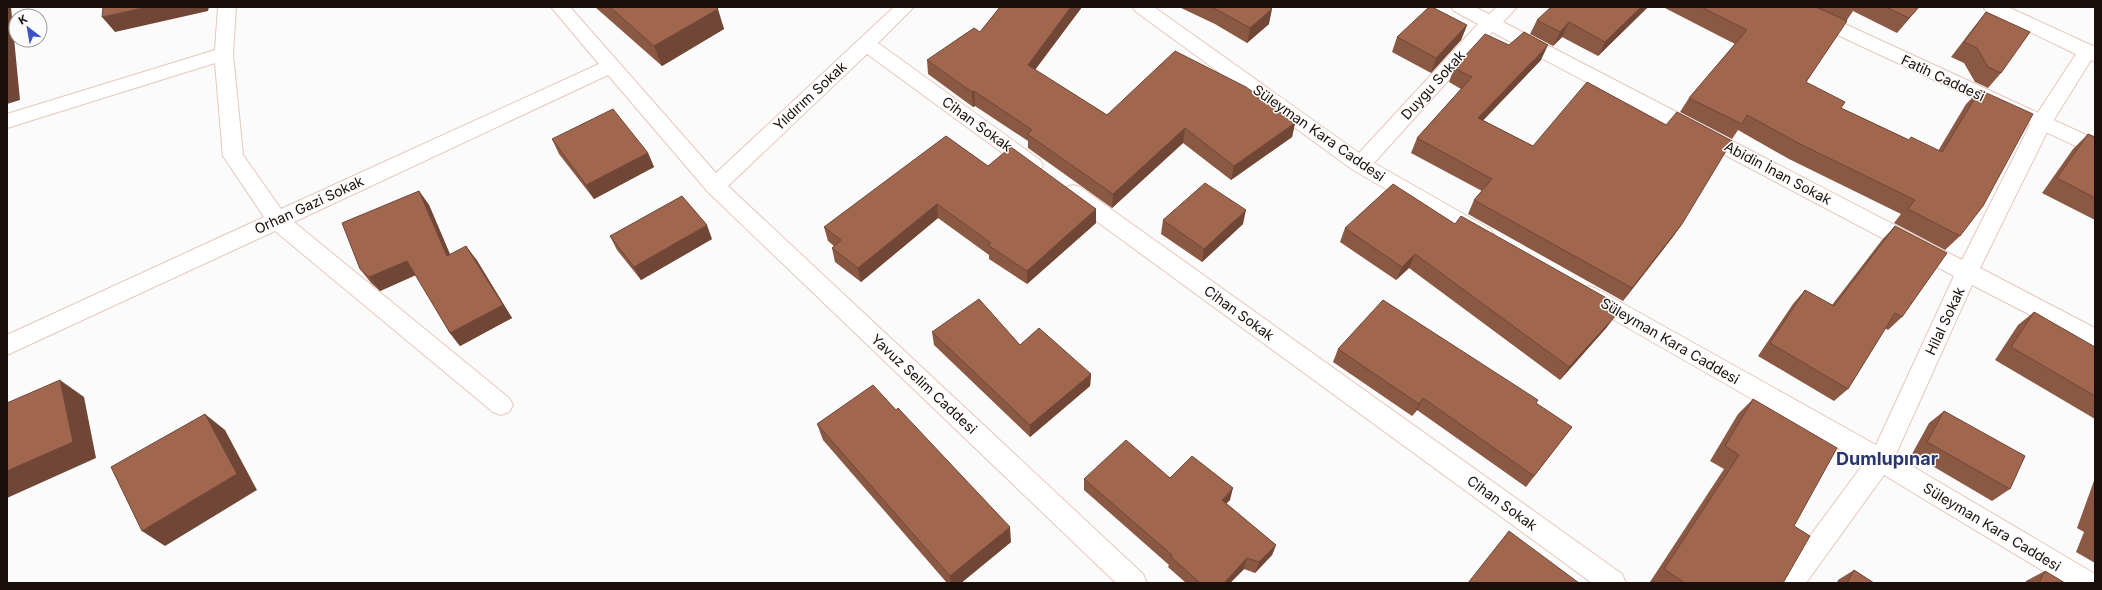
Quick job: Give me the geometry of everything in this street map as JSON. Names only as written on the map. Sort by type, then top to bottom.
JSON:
[{"type":"street","points":[[227,7],[224,54],[233,156],[277,220],[501,405]]},
{"type":"street","name":"Yavuz Selim Caddesi","points":[[560,7],[715,186],[1134,583]]},
{"type":"street","name":"Yıldırım Sokak","points":[[715,186],[905,7]]},
{"type":"street","name":"Süleyman Kara Caddesi","points":[[1141,7],[1360,165],[1499,244]]},
{"type":"street","name":"Abidin İnan Sokak","points":[[1460,7],[2095,339]]},
{"type":"street","name":"Duygu Sokak","points":[[1360,165],[1490,22],[1508,7]]},
{"type":"street","name":"Fatih Caddesi","points":[[1792,7],[2095,148]]},
{"type":"street","points":[[1992,7],[2091,54]]},
{"type":"street","name":"Cihan Sokak","points":[[866,44],[1613,583]]},
{"type":"street","points":[[7,122],[224,54]]},
{"type":"street","name":"Hilal Sokak","points":[[1791,583],[1881,460],[1967,272],[2041,123],[2091,54]]},
{"type":"street","name":"Orhan Gazi Sokak","points":[[7,345],[612,66]]},
{"type":"street","name":"Süleyman Kara Caddesi","points":[[1568,283],[1881,460],[2087,583]]},
{"type":"building","points":[[103,7],[147,7],[102,17]]},
{"type":"building","points":[[610,7],[716,7],[718,9],[654,46]]},
{"type":"building","points":[[1000,7],[1071,7],[1028,65],[1107,115],[1175,51],[1246,87],[1295,123],[1234,166],[1185,128],[1113,194],[1027,134],[1032,130],[974,91],[972,92],[927,60],[974,28],[980,32]]},
{"type":"building","points":[[1212,7],[1269,7],[1272,9],[1250,28]]},
{"type":"building","points":[[1429,7],[1432,7],[1467,25],[1436,58],[1397,37]]},
{"type":"building","points":[[1551,7],[1641,7],[1605,42],[1569,22],[1560,32],[1537,20]]},
{"type":"building","points":[[1701,7],[1816,7],[1847,21],[1806,82],[1845,102],[1841,108],[1909,140],[1911,137],[1942,152],[1980,90],[2033,114],[1983,206],[1960,236],[1908,209],[1915,200],[1800,144],[1747,115],[1742,124],[1689,98],[1747,30]]},
{"type":"building","points":[[1886,7],[1919,7],[1909,18]]},
{"type":"building","points":[[1986,12],[2030,32],[2001,73],[1988,67],[1977,48],[1964,42]]},
{"type":"building","points":[[1524,32],[1548,45],[1478,118],[1533,146],[1587,82],[1666,125],[1677,112],[1732,141],[1682,224],[1632,288],[1474,200],[1492,179],[1417,138],[1472,77],[1454,68],[1485,34],[1509,45]]},
{"type":"building","points":[[613,109],[648,153],[586,185],[552,139]]},
{"type":"building","points":[[2088,134],[2095,137],[2095,198],[2057,178]]},
{"type":"building","points":[[946,136],[988,166],[1011,147],[1096,209],[1027,271],[988,245],[991,243],[937,204],[858,268],[832,248],[841,240],[824,227]]},
{"type":"building","points":[[1205,183],[1246,210],[1204,249],[1163,220]]},
{"type":"building","points":[[1393,184],[1455,224],[1461,216],[1619,305],[1614,312],[1617,314],[1569,367],[1415,254],[1402,267],[1345,228]]},
{"type":"building","points":[[419,191],[447,256],[466,246],[503,305],[450,333],[407,261],[369,277],[360,269],[342,223]]},
{"type":"building","points":[[682,196],[707,225],[634,267],[610,236]]},
{"type":"building","points":[[1895,226],[1947,253],[1902,317],[1895,313],[1848,389],[1770,343],[1805,290],[1834,306]]},
{"type":"building","points":[[979,299],[1020,345],[1039,328],[1091,374],[1030,425],[932,332]]},
{"type":"building","points":[[1383,300],[1538,400],[1536,403],[1572,427],[1534,476],[1423,398],[1419,404],[1338,349]]},
{"type":"building","points":[[2034,312],[2095,347],[2095,396],[2011,347]]},
{"type":"building","points":[[60,380],[73,442],[7,471],[7,403]]},
{"type":"building","points":[[873,385],[896,410],[898,408],[1010,527],[950,576],[817,424]]},
{"type":"building","points":[[1753,399],[1837,448],[1794,526],[1810,536],[1783,583],[1685,583],[1664,569],[1739,455],[1725,446]]},
{"type":"building","points":[[1944,411],[2025,456],[2010,489],[1927,442]]},
{"type":"building","points":[[205,414],[237,474],[142,531],[111,467]]},
{"type":"building","points":[[1126,440],[1170,478],[1192,456],[1233,488],[1222,500],[1276,545],[1259,562],[1247,558],[1224,583],[1200,583],[1171,557],[1172,555],[1084,479]]},
{"type":"building","points":[[1509,531],[1579,583],[1468,583]]},
{"type":"building","points":[[1854,570],[1874,583],[1847,583]]},
{"type":"building","points":[[2045,571],[2065,583],[2039,583]]},
{"type":"district","name":"Dumlupınar","points":[[1887,459]]}]
